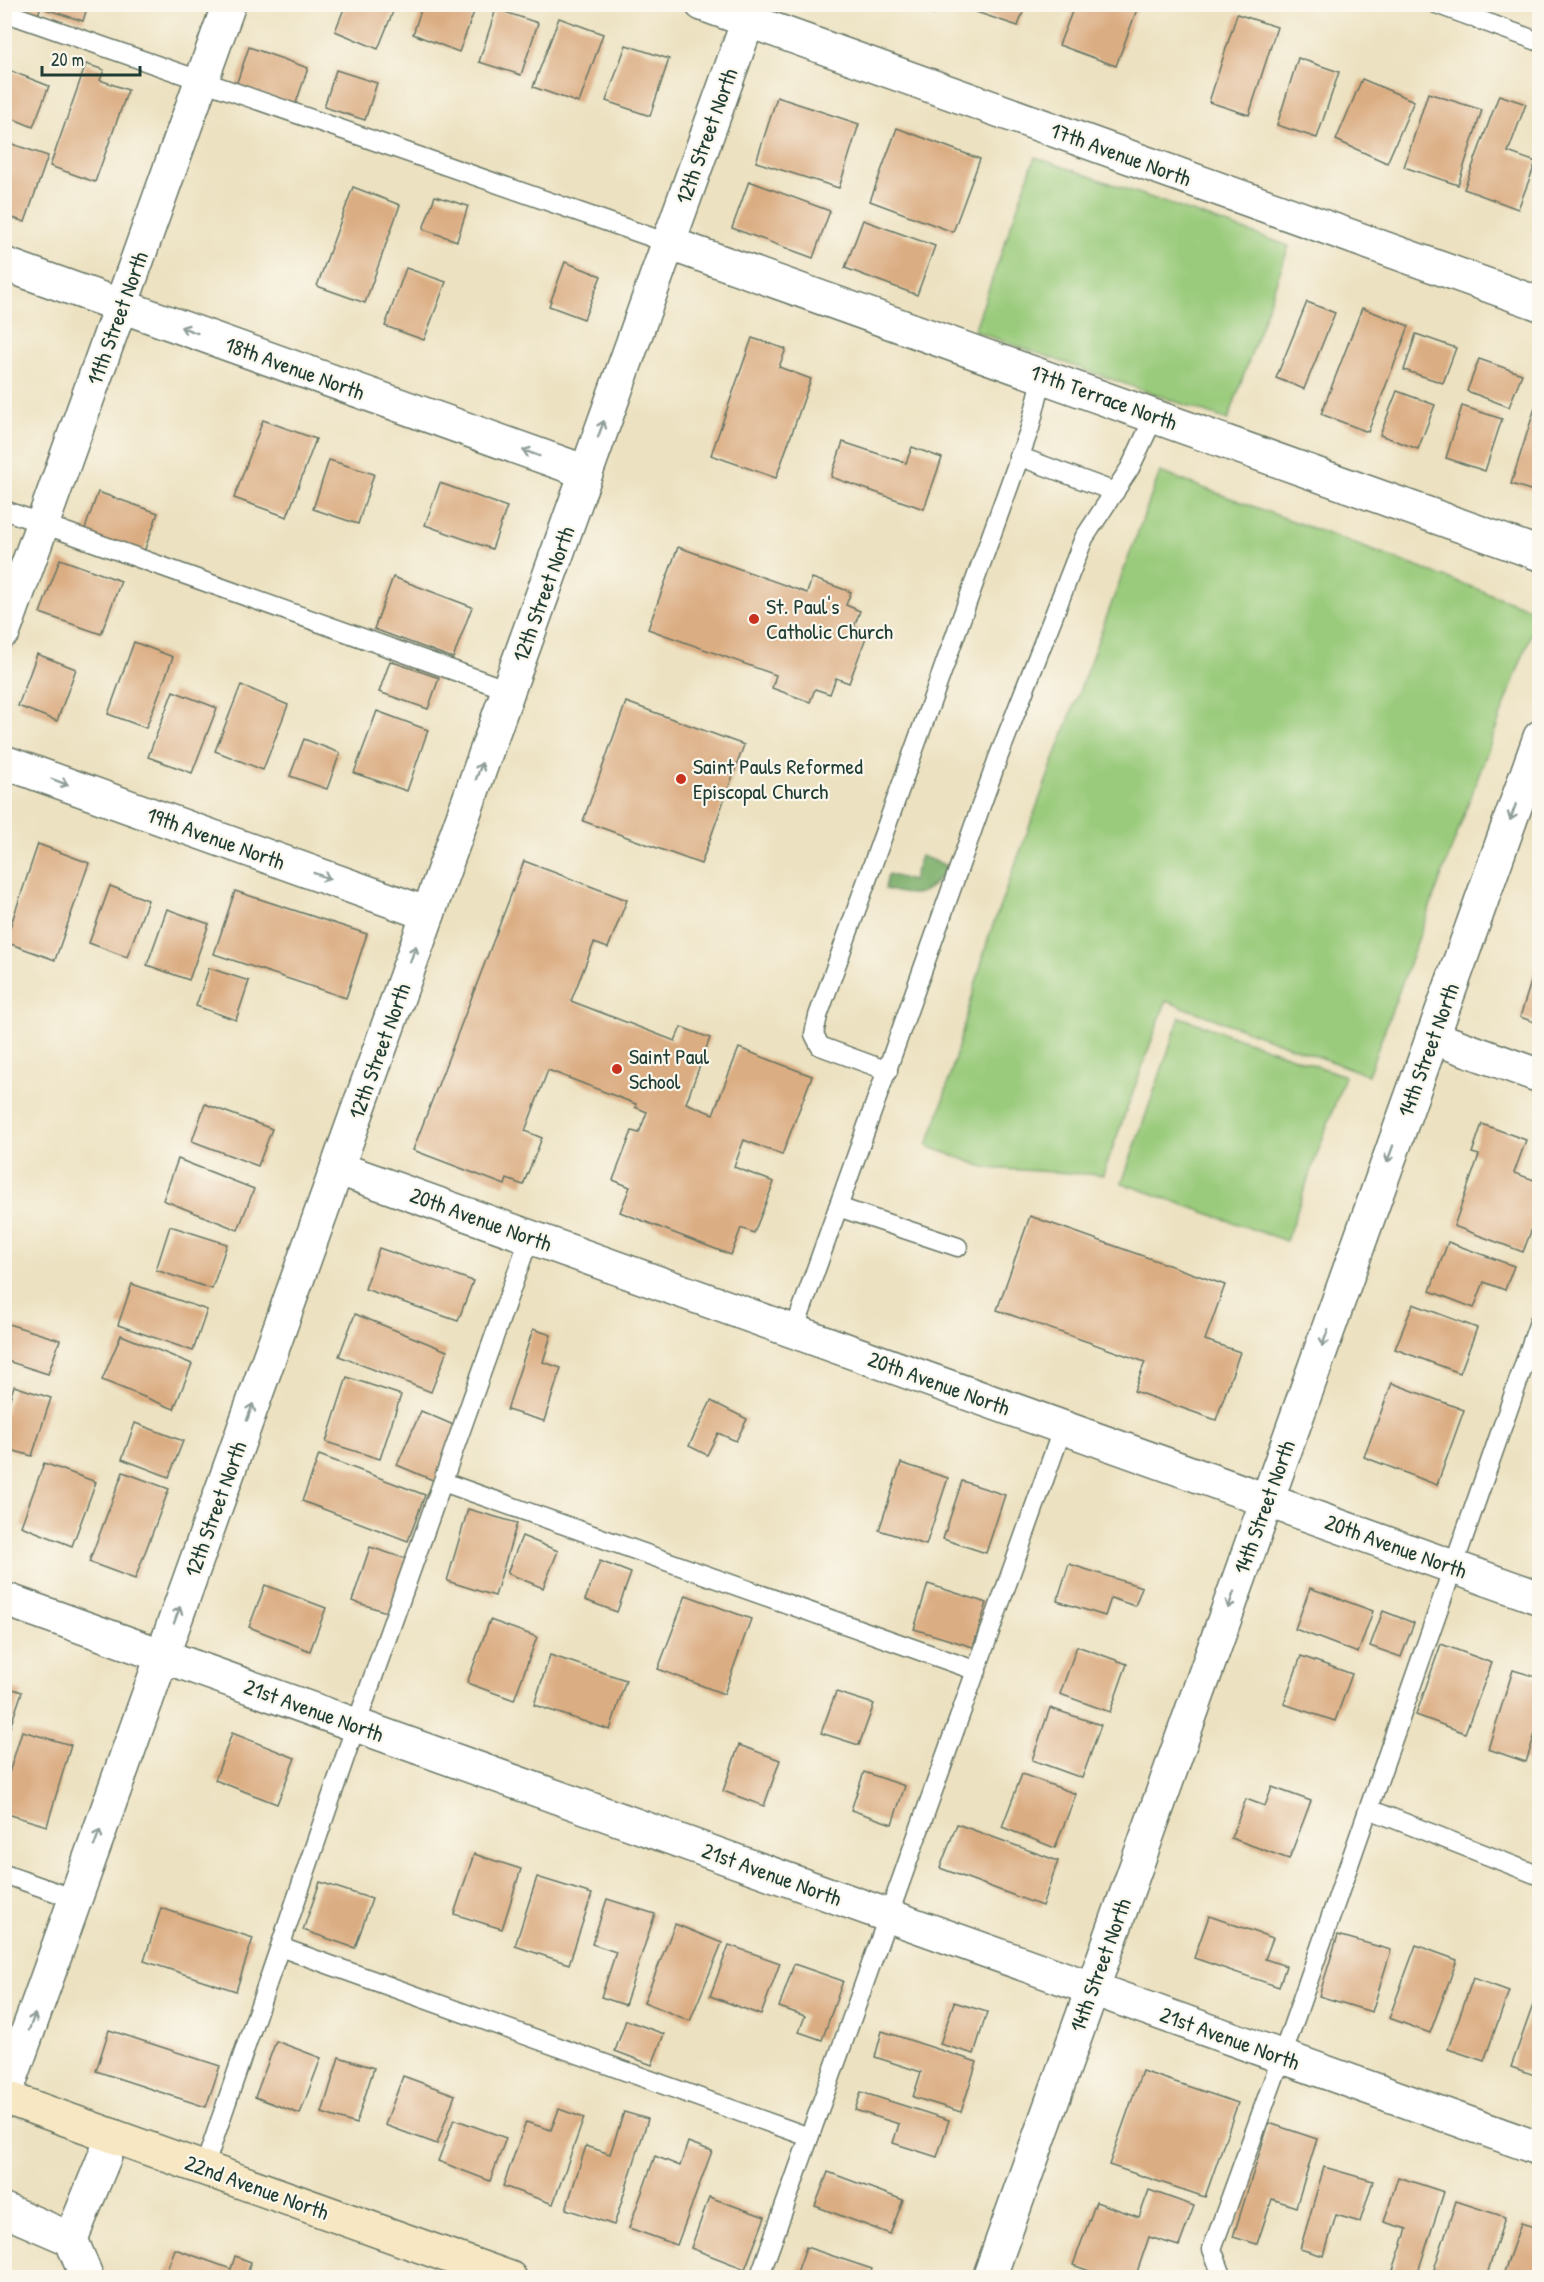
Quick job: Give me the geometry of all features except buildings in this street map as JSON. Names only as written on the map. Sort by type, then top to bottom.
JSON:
[{"type":"main road","name":"22nd Avenue North","points":[[5,2097],[510,2277]]},
{"type":"street","name":"11th Street North","points":[[4,631],[229,4]]},
{"type":"street","name":"17th Avenue North","points":[[702,4],[751,13],[1539,304]]},
{"type":"street","name":"12th Street North","points":[[5,2097],[751,13]]},
{"type":"street","name":"17th Terrace North","points":[[668,243],[1539,554]]},
{"type":"street","name":"18th Avenue North","points":[[4,264],[586,472]]},
{"type":"street","name":"14th Street North","points":[[988,2277],[1539,737]]},
{"type":"street","name":"19th Avenue North","points":[[4,762],[428,914]]},
{"type":"street","points":[[1432,1037],[1539,1076]]},
{"type":"street","name":"20th Avenue North","points":[[338,1168],[1539,1598]]},
{"type":"street","name":"21st Avenue North","points":[[4,1599],[1539,2149]]},
{"type":"street","points":[[71,2239],[113,2136]]},
{"type":"street","points":[[4,2210],[71,2239],[87,2277]]},
{"type":"lane","points":[[1436,4],[1539,42]]},
{"type":"lane","points":[[4,12],[668,243]]},
{"type":"lane","points":[[888,1071],[820,1046],[814,1034],[818,1016],[1030,428],[1042,375]]},
{"type":"lane","points":[[794,1331],[998,758],[1084,538],[1115,492],[1155,415]]},
{"type":"lane","points":[[1018,456],[1115,492]]},
{"type":"lane","points":[[4,510],[508,690]]},
{"type":"lane","points":[[838,1207],[958,1247]]},
{"type":"lane","points":[[204,2168],[356,1725],[530,1236]]},
{"type":"lane","points":[[1222,2277],[1212,2249],[1454,1567],[1535,1346],[1539,1318]]},
{"type":"lane","points":[[759,2277],[1063,1427]]},
{"type":"lane","points":[[443,1482],[977,1671]]},
{"type":"lane","points":[[1369,1809],[1539,1876]]},
{"type":"lane","points":[[4,1874],[75,1899]]},
{"type":"lane","points":[[280,1947],[809,2137]]},
{"type":"green space","points":[[1035,157],[1289,246],[1228,420],[974,331]]},
{"type":"green space","points":[[1160,472],[1539,612],[1368,1075],[1166,1001],[1103,1175],[987,1168],[927,1146],[941,1108],[989,936]]},
{"type":"green space","points":[[921,856],[945,865],[946,870],[932,886],[913,894],[885,889],[888,874],[912,881]]},
{"type":"green space","points":[[1180,1017],[1345,1076],[1286,1241],[1122,1183]]},
{"type":"place","name":"St. Paul's Catholic Church","points":[[754,619]]},
{"type":"place","name":"Saint Pauls Reformed Episcopal Church","points":[[681,779]]},
{"type":"place","name":"Saint Paul School","points":[[617,1069]]}]
